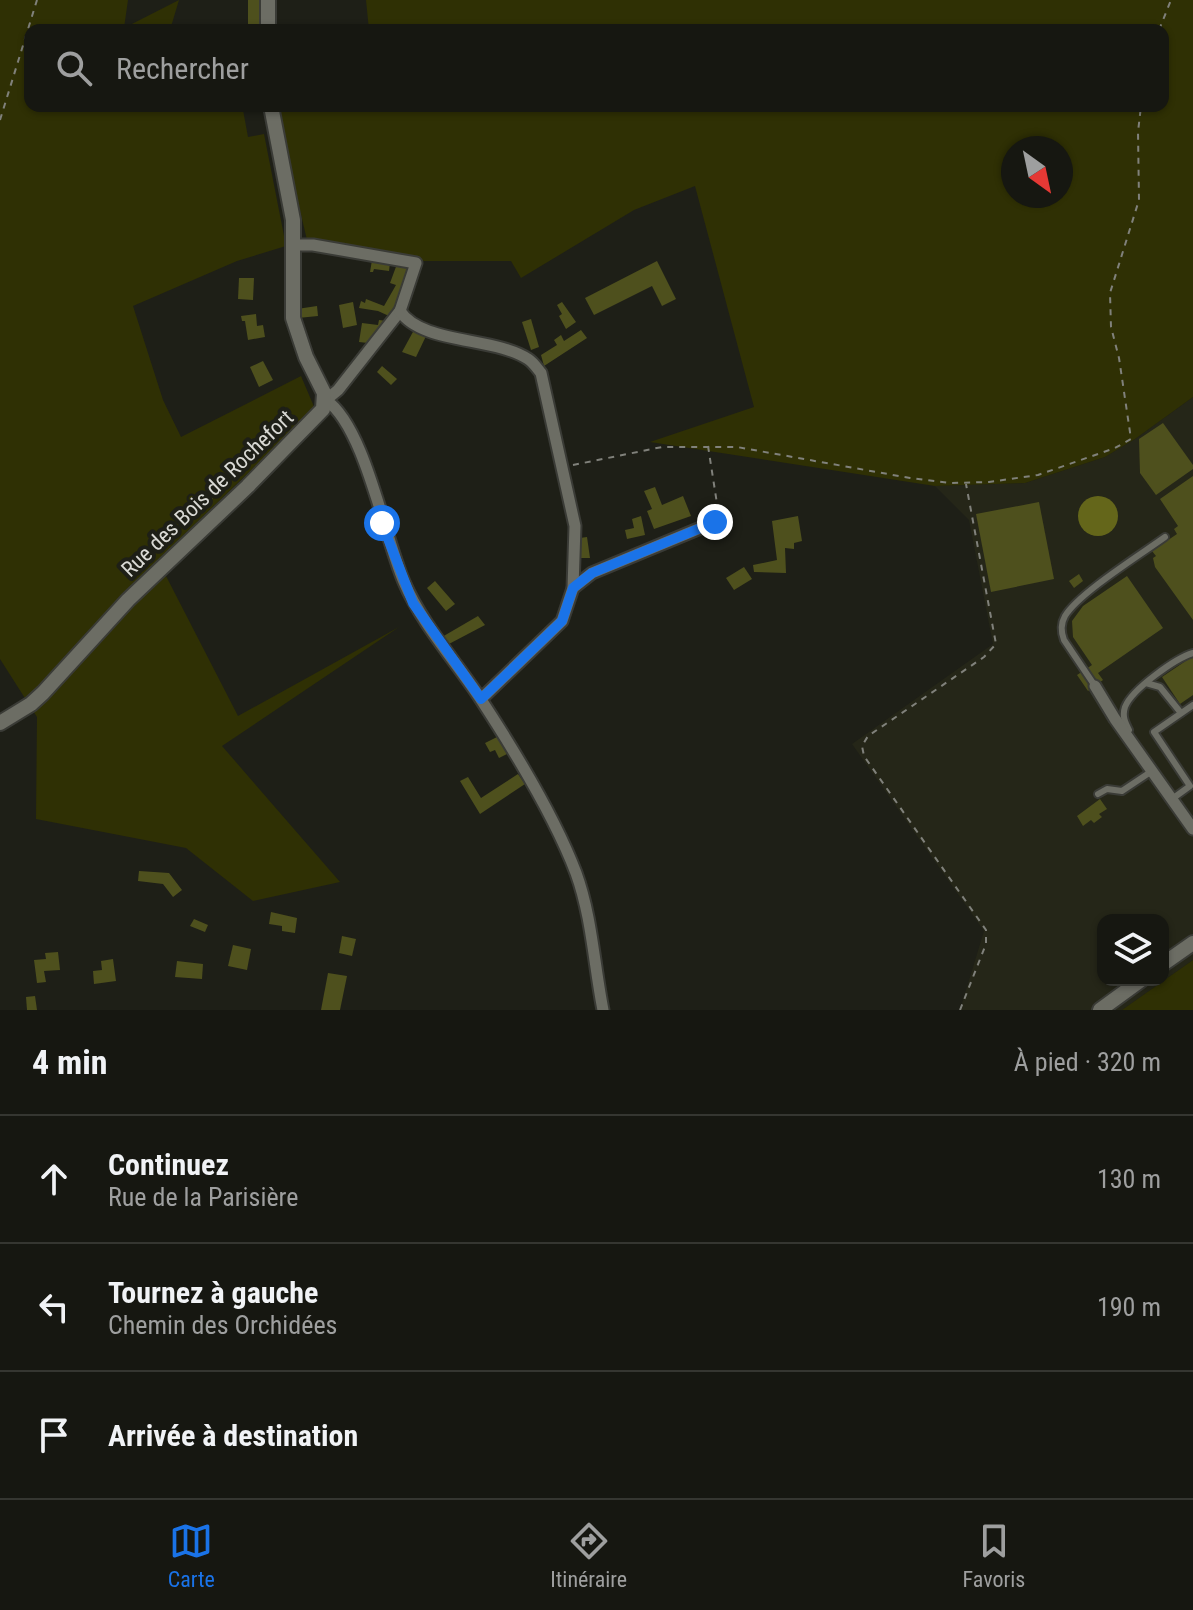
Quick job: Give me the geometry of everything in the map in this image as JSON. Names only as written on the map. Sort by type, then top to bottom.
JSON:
[{"type":"street","points":[[268,0],[268,24]]},
{"type":"street","points":[[272,112],[293,220],[293,318],[300,344],[326,400],[341,415],[367,466],[388,543],[413,603],[481,699],[555,827],[576,874],[586,911],[603,1010]]},
{"type":"street","points":[[295,245],[313,245],[416,263],[400,311],[338,390],[326,400]]},
{"type":"street","points":[[400,311],[406,320],[426,330],[512,352],[529,360],[541,373],[575,526],[573,588],[562,621],[481,699]]},
{"type":"street","name":"Rue des Bois de Rochefort","points":[[0,723],[43,693],[128,600],[304,431],[323,409],[326,400]]},
{"type":"street","points":[[573,588],[592,573],[715,522]]},
{"type":"street","points":[[1095,686],[1193,829]]},
{"type":"street","points":[[1169,960],[1193,943]]},
{"type":"street","points":[[1100,1010],[1133,986]]},
{"type":"lane","points":[[1095,686],[1064,640],[1061,632],[1063,619],[1080,599],[1165,537]]},
{"type":"lane","points":[[1098,794],[1107,789],[1122,791],[1149,766],[1124,720],[1124,709],[1133,694],[1193,653]]},
{"type":"lane","points":[[1146,683],[1160,687],[1181,713]]},
{"type":"lane","points":[[1172,799],[1190,786],[1154,732],[1193,705]]},
{"type":"path","points":[[30,24],[37,0]]},
{"type":"path","points":[[1161,24],[1171,0]]},
{"type":"path","points":[[0,120],[24,42]]},
{"type":"path","points":[[562,466],[591,463],[662,447],[737,447],[910,478],[966,483],[1038,475],[1115,448],[1131,439],[1119,358],[1111,327],[1110,293],[1139,200],[1140,112]]},
{"type":"path","points":[[708,446],[719,506],[715,522]]},
{"type":"path","points":[[960,1010],[986,944],[986,930],[864,756],[862,746],[868,736],[984,657],[996,644],[966,483]]},
{"type":"shaded area","points":[[0,0],[128,0],[125,24],[24,24],[24,112],[243,112],[248,137],[264,134],[286,246],[237,261],[133,306],[163,400],[181,437],[301,376],[315,409],[118,598],[128,611],[166,576],[238,716],[399,627],[222,746],[340,882],[253,901],[186,848],[36,819],[37,717],[0,659]]},
{"type":"shaded area","points":[[179,0],[172,24],[132,24]]},
{"type":"shaded area","points":[[366,0],[1193,0],[1193,397],[1105,457],[1025,483],[935,486],[650,442],[754,407],[695,186],[634,210],[521,278],[511,261],[424,261],[307,240],[281,130],[281,112],[1169,112],[1169,24],[368,24]]},
{"type":"shaded area","points":[[1193,397],[1193,960],[1169,977],[1169,914],[1097,914],[1097,986],[1156,986],[1122,1010],[960,1010],[984,931],[852,744],[993,644],[969,520],[935,486],[1025,483],[1105,457]]},
{"type":"shaded area","points":[[1098,496],[1112,502],[1118,516],[1112,530],[1098,536],[1084,530],[1078,516],[1084,502]]},
{"type":"shaded area","points":[[1193,960],[1193,1010],[1122,1010],[1156,986],[1169,986],[1169,977]]},
{"type":"building","points":[[248,0],[262,0],[262,24],[248,24]]},
{"type":"building","points":[[372,260],[390,263],[389,271],[374,269],[370,272]]},
{"type":"building","points":[[657,261],[676,299],[662,306],[652,286],[594,315],[585,298]]},
{"type":"building","points":[[397,264],[409,266],[404,289],[389,316],[359,308],[361,301],[365,303],[366,299],[384,306],[396,285],[390,283]]},
{"type":"building","points":[[239,278],[254,278],[253,300],[238,299]]},
{"type":"building","points":[[353,302],[357,325],[343,328],[339,305]]},
{"type":"building","points":[[562,302],[576,322],[566,329],[557,305]]},
{"type":"building","points":[[317,306],[318,316],[298,318],[297,309]]},
{"type":"building","points":[[256,314],[257,326],[263,325],[265,337],[248,340],[245,321],[241,316]]},
{"type":"building","points":[[531,319],[539,347],[531,350],[522,322]]},
{"type":"building","points":[[379,320],[386,321],[368,343],[359,342],[362,323],[378,325]]},
{"type":"building","points":[[414,330],[427,334],[416,357],[402,352]]},
{"type":"building","points":[[581,330],[587,338],[544,366],[541,355],[557,345],[554,340],[561,335],[564,341]]},
{"type":"building","points":[[263,361],[273,380],[259,387],[250,367]]},
{"type":"building","points":[[382,366],[397,379],[391,385],[377,372]]},
{"type":"building","points":[[1163,423],[1193,469],[1156,495],[1140,473],[1139,439]]},
{"type":"building","points":[[1193,476],[1193,620],[1155,567],[1153,558],[1156,556],[1152,551],[1177,534],[1174,529],[1178,526],[1160,499]]},
{"type":"building","points":[[655,487],[662,505],[683,496],[691,516],[654,529],[647,511],[652,509],[644,491]]},
{"type":"building","points":[[212,495],[210,507],[201,508],[200,499]]},
{"type":"building","points":[[1039,502],[1054,579],[991,592],[976,514]]},
{"type":"building","points":[[641,516],[645,535],[627,539],[625,530],[634,528],[632,519]]},
{"type":"building","points":[[798,516],[802,541],[794,543],[794,549],[785,548],[786,573],[754,572],[753,565],[777,560],[772,521]]},
{"type":"building","points":[[587,537],[590,558],[581,558],[580,538]]},
{"type":"building","points":[[744,567],[752,579],[734,590],[726,578]]},
{"type":"building","points":[[1079,574],[1083,581],[1074,588],[1069,581]]},
{"type":"building","points":[[1127,576],[1163,628],[1098,673],[1103,680],[1088,691],[1077,675],[1092,665],[1073,637],[1072,621],[1083,606]]},
{"type":"building","points":[[435,581],[455,604],[446,611],[427,588]]},
{"type":"building","points":[[478,616],[485,625],[447,645],[442,637]]},
{"type":"building","points":[[1193,656],[1193,695],[1180,704],[1162,677]]},
{"type":"building","points":[[497,737],[507,754],[499,758],[495,750],[490,752],[485,743]]},
{"type":"building","points":[[518,774],[525,784],[480,814],[460,781],[468,777],[481,798]]},
{"type":"building","points":[[1100,799],[1107,809],[1099,814],[1102,817],[1083,826],[1077,816]]},
{"type":"building","points":[[139,871],[169,873],[182,890],[173,897],[163,884],[138,881]]},
{"type":"building","points":[[271,912],[297,918],[295,933],[269,924]]},
{"type":"building","points":[[194,919],[208,925],[205,932],[190,926]]},
{"type":"building","points":[[342,936],[356,939],[352,956],[339,953]]},
{"type":"building","points":[[233,945],[251,949],[247,970],[228,966]]},
{"type":"building","points":[[58,952],[60,970],[44,971],[46,982],[37,983],[34,960],[46,959],[45,953]]},
{"type":"building","points":[[113,959],[116,981],[94,984],[93,971],[102,970],[101,961]]},
{"type":"building","points":[[177,961],[203,964],[202,979],[175,977]]},
{"type":"building","points":[[328,973],[347,976],[340,1010],[321,1010]]},
{"type":"building","points":[[35,996],[37,1010],[27,1010],[26,997]]},
{"type":"route","points":[[382,523],[413,603],[481,699],[562,621],[578,582],[592,573],[715,522]]}]
